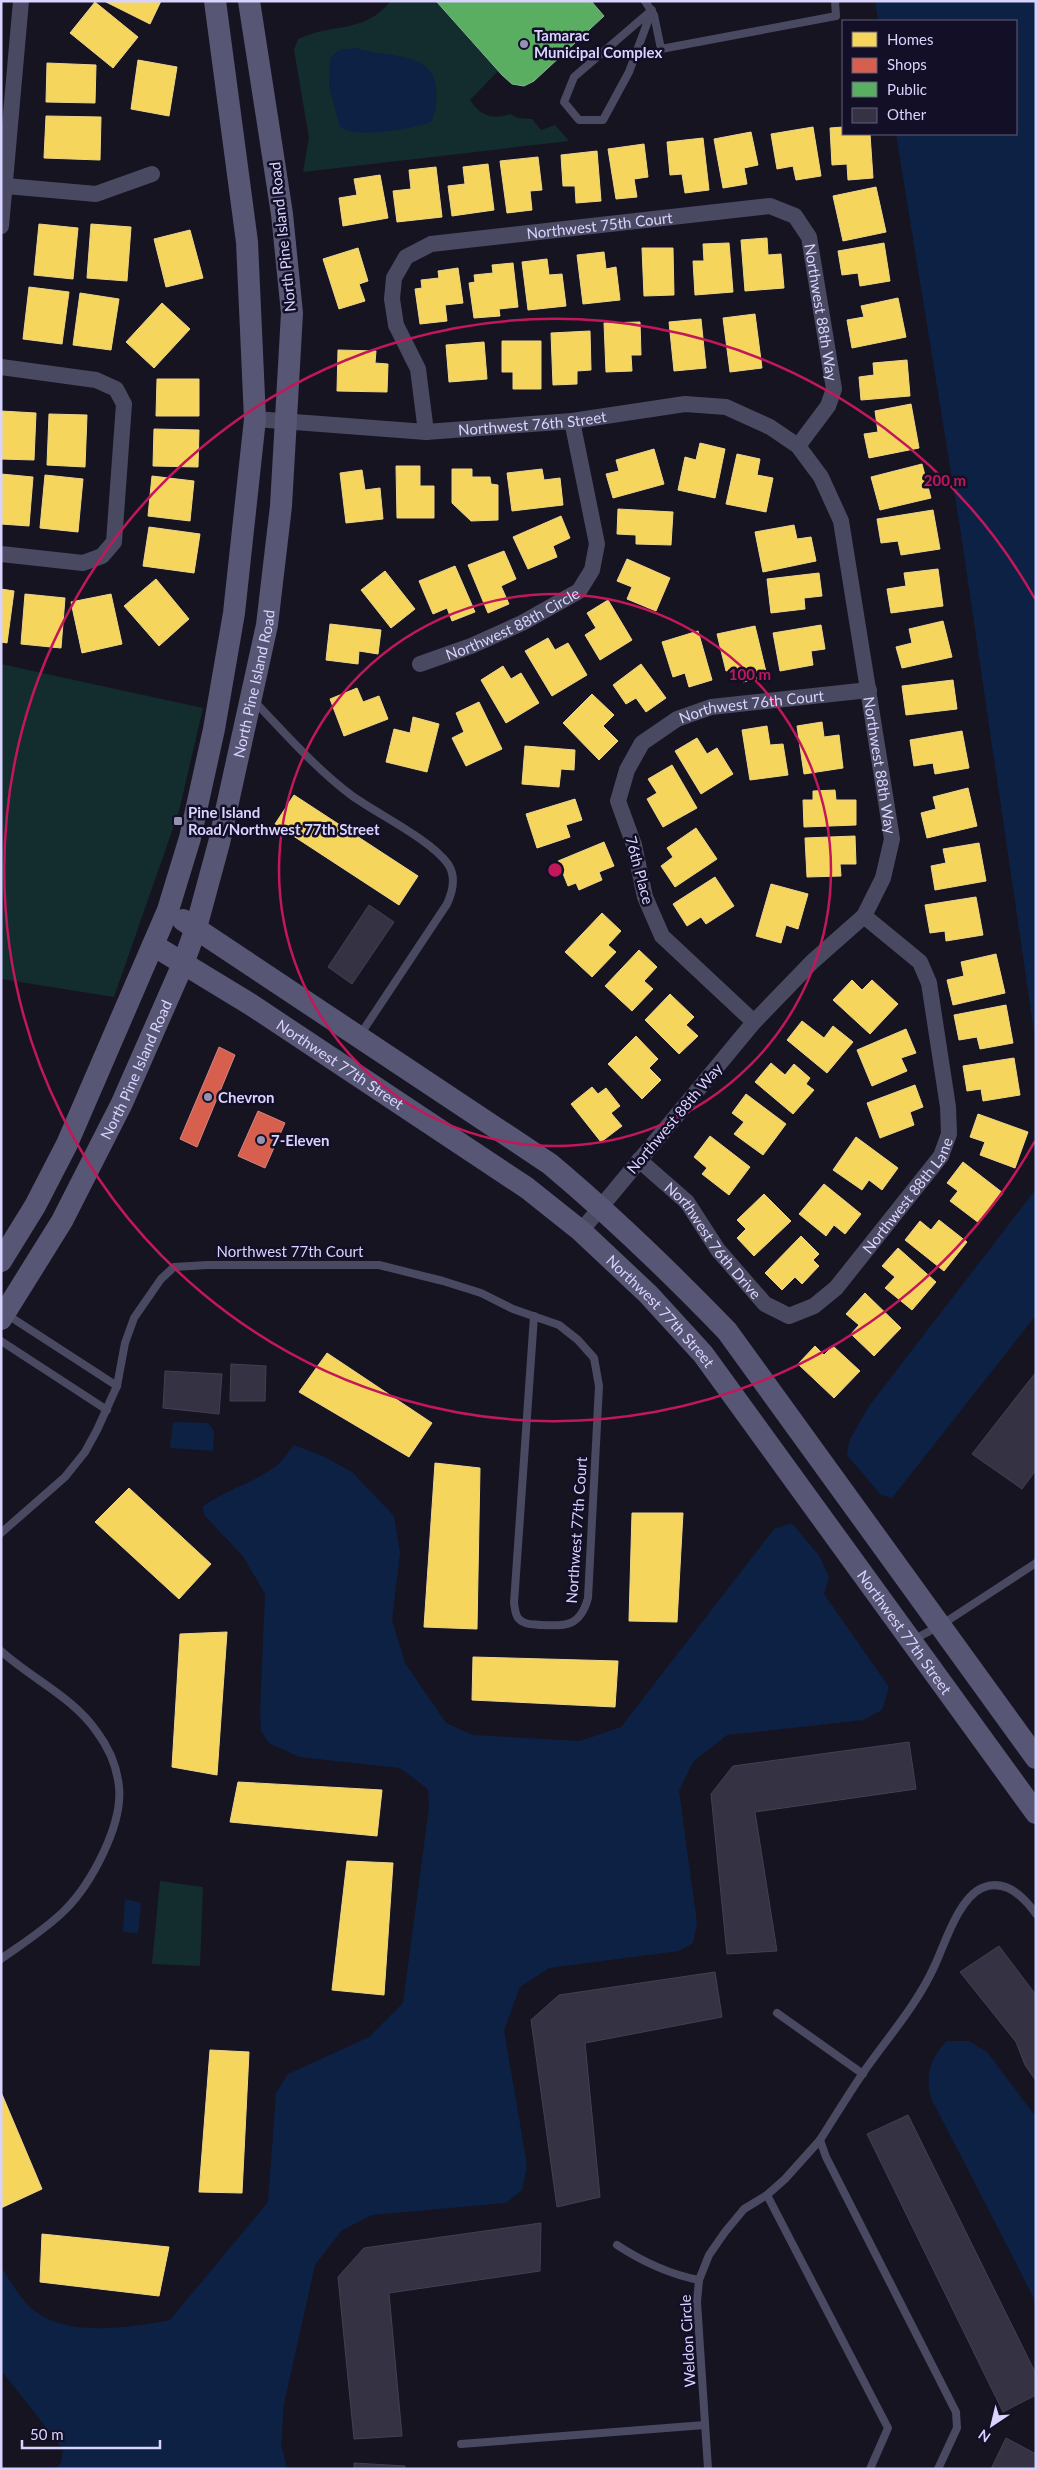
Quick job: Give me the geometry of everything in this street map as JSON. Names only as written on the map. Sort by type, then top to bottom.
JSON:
[{"type":"main road","name":"North Pine Island Road","points":[[1,1261],[35,1206],[67,1144],[168,910],[190,838],[214,729],[234,613],[255,419],[248,242],[214,1]]},
{"type":"main road","name":"North Pine Island Road","points":[[2,1315],[62,1221],[122,1102],[196,928],[219,844],[267,625],[281,506],[284,422],[292,313],[282,214],[250,1]]},
{"type":"main road","name":"Northwest 77th Street","points":[[168,910],[550,1164],[601,1207],[670,1272],[727,1331],[1036,1758]]},
{"type":"main road","name":"Northwest 77th Street","points":[[153,945],[250,1004],[527,1188],[580,1230],[648,1294],[703,1354],[1036,1813]]},
{"type":"main road","points":[[345,1067],[359,1037]]},
{"type":"street","points":[[1,226],[21,1]]},
{"type":"street","points":[[6,186],[96,194],[152,174]]},
{"type":"street","name":"Northwest 75th Court","points":[[426,432],[418,369],[396,325],[392,299],[394,278],[406,256],[431,244],[770,206],[795,216]]},
{"type":"street","name":"Northwest 88th Way","points":[[580,1230],[754,1022],[812,962],[864,916],[883,878],[892,839],[841,521],[821,477],[798,446],[828,406],[834,389],[809,237],[795,216]]},
{"type":"street","points":[[1,368],[96,380],[116,389],[124,404],[114,542],[102,556],[83,563],[1,554]]},
{"type":"street","name":"Northwest 76th Street","points":[[255,419],[426,432],[572,421],[685,404],[726,407],[770,427],[798,446]]},
{"type":"street","name":"Northwest 88th Circle","points":[[420,664],[470,646],[522,623],[579,591],[592,570],[597,544],[572,421]]},
{"type":"street","name":"Northwest 76th Court","points":[[642,743],[677,719],[711,707],[869,690]]},
{"type":"street","name":"76th Place","points":[[642,743],[627,770],[618,801],[634,845],[645,897],[662,936],[754,1022]]},
{"type":"street","name":"Northwest 88th Lane","points":[[789,1316],[814,1306],[836,1288],[941,1156],[950,1134],[948,1108],[929,983],[920,962],[864,916]]},
{"type":"street","name":"Northwest 76th Drive","points":[[639,1160],[687,1202],[718,1250],[765,1304],[789,1316]]},
{"type":"lane","points":[[645,1],[652,10],[661,49],[836,16],[835,1]]},
{"type":"lane","points":[[652,10],[629,72],[604,120],[579,120],[564,102],[574,77],[652,10]]},
{"type":"lane","points":[[251,697],[305,753],[351,795],[433,849],[449,865],[452,874],[453,884],[447,904],[359,1037]]},
{"type":"lane","name":"Northwest 77th Court","points":[[117,1386],[125,1343],[134,1318],[161,1279],[174,1267],[207,1265],[379,1265],[458,1286],[560,1325],[578,1340],[594,1358],[599,1386],[588,1598],[584,1612],[576,1621],[564,1626],[526,1624],[517,1617],[514,1603],[534,1316]]},
{"type":"lane","points":[[1,1533],[65,1478],[85,1452],[117,1386],[2,1315]]},
{"type":"lane","points":[[1,1341],[107,1410]]},
{"type":"lane","points":[[911,1641],[941,1626],[1036,1563]]},
{"type":"lane","points":[[1,1651],[75,1707],[97,1731],[113,1759],[120,1788],[116,1818],[103,1852],[87,1882],[65,1910],[1,1959]]},
{"type":"lane","name":"Weldon Circle","points":[[708,2469],[697,2302],[698,2280],[709,2255],[744,2209],[767,2195],[785,2179],[820,2140],[863,2074],[924,1989],[949,1930],[968,1900],[982,1888],[998,1885],[1011,1888],[1025,1898],[1036,1914]]},
{"type":"lane","points":[[777,2013],[863,2074]]},
{"type":"lane","points":[[820,2140],[826,2157],[956,2412],[957,2428],[938,2469]]},
{"type":"lane","points":[[767,2195],[888,2428],[870,2469]]},
{"type":"lane","points":[[617,2244],[635,2257],[662,2270],[698,2280]]},
{"type":"lane","points":[[461,2444],[705,2425]]},
{"type":"green space","points":[[391,1],[436,1],[498,71],[470,100],[478,110],[487,115],[498,117],[510,114],[518,118],[532,119],[541,130],[555,125],[569,141],[303,172],[309,138],[294,50],[298,39],[369,19],[380,12]]},
{"type":"green space","points":[[1,664],[203,708],[179,811],[114,997],[1,979]]},
{"type":"green space","points":[[160,1881],[203,1887],[200,1966],[152,1964]]},
{"type":"water","points":[[875,1],[1036,1],[1036,1045],[961,534],[896,135],[1017,135],[1017,20],[878,20]]},
{"type":"water","points":[[356,48],[406,58],[417,61],[427,67],[433,76],[436,88],[436,106],[431,122],[398,130],[371,133],[348,131],[340,127],[329,86],[330,59],[339,50]]},
{"type":"water","points":[[1036,1189],[1036,1315],[892,1498],[881,1495],[847,1455],[849,1441],[869,1406]]},
{"type":"water","points":[[173,1422],[208,1423],[214,1431],[213,1451],[170,1448]]},
{"type":"water","points":[[294,1445],[325,1457],[352,1472],[394,1516],[400,1553],[392,1620],[405,1663],[446,1723],[473,1735],[580,1741],[621,1727],[774,1529],[792,1523],[820,1557],[829,1577],[824,1594],[889,1687],[882,1710],[863,1720],[727,1735],[693,1762],[679,1791],[697,1923],[693,1943],[679,1951],[549,1968],[520,1987],[504,2030],[527,2165],[522,2190],[506,2203],[372,2215],[341,2231],[315,2265],[284,2404],[281,2444],[287,2469],[56,2469],[61,2463],[63,2449],[1,2370],[1,2267],[31,2308],[61,2324],[79,2327],[117,2328],[170,2320],[268,2202],[276,2093],[288,2074],[369,2037],[403,2003],[429,1807],[428,1789],[400,1768],[299,1757],[269,1743],[261,1731],[260,1713],[265,1594],[243,1556],[204,1515],[203,1506],[276,1466]]},
{"type":"water","points":[[125,1899],[141,1903],[138,1933],[123,1932]]},
{"type":"water","points":[[946,2041],[969,2041],[987,2052],[1036,2117],[1036,2302],[932,2100],[929,2083],[930,2069],[936,2055]]},
{"type":"building: Homes","points":[[104,1],[161,1],[150,24]]},
{"type":"building: Homes","points":[[95,2],[138,37],[113,68],[70,33]]},
{"type":"building: Homes","points":[[138,60],[177,67],[169,116],[131,109]]},
{"type":"building: Homes","points":[[47,63],[96,65],[95,103],[46,102]]},
{"type":"building: Homes","points":[[46,116],[101,117],[100,160],[44,158]]},
{"type":"building: Homes","points":[[813,127],[821,176],[796,180],[793,166],[777,169],[771,134]]},
{"type":"building: Homes","points":[[842,127],[842,135],[870,135],[873,178],[848,180],[847,164],[832,165],[830,128]]},
{"type":"building: Homes","points":[[751,132],[758,165],[744,168],[747,184],[723,188],[714,139]]},
{"type":"building: Homes","points":[[703,138],[709,190],[685,193],[682,174],[670,175],[667,142]]},
{"type":"building: Homes","points":[[644,144],[648,177],[634,179],[637,197],[616,199],[608,149]]},
{"type":"building: Homes","points":[[597,151],[601,201],[576,203],[575,186],[563,186],[561,155]]},
{"type":"building: Homes","points":[[538,157],[542,190],[530,191],[532,210],[507,213],[500,161]]},
{"type":"building: Homes","points":[[488,164],[494,210],[452,216],[448,186],[465,184],[463,167]]},
{"type":"building: Homes","points":[[436,167],[442,217],[397,222],[393,191],[411,189],[409,170]]},
{"type":"building: Homes","points":[[380,175],[388,218],[343,226],[339,198],[357,195],[354,179]]},
{"type":"building: Homes","points":[[876,187],[886,232],[843,241],[833,196]]},
{"type":"building: Homes","points":[[39,224],[78,228],[73,279],[34,275]]},
{"type":"building: Homes","points":[[91,224],[131,227],[127,281],[87,278]]},
{"type":"building: Homes","points":[[190,230],[203,278],[166,287],[154,239]]},
{"type":"building: Homes","points":[[767,238],[768,255],[781,254],[784,288],[745,291],[741,240]]},
{"type":"building: Homes","points":[[729,243],[733,292],[695,295],[693,261],[704,261],[703,244]]},
{"type":"building: Homes","points":[[884,243],[890,281],[860,286],[858,273],[842,275],[838,251]]},
{"type":"building: Homes","points":[[358,248],[368,281],[359,284],[365,301],[339,309],[323,259]]},
{"type":"building: Homes","points":[[642,248],[673,248],[674,295],[644,296]]},
{"type":"building: Homes","points":[[604,252],[606,269],[616,267],[620,300],[583,304],[577,255]]},
{"type":"building: Homes","points":[[547,259],[549,275],[562,274],[566,306],[528,310],[522,262]]},
{"type":"building: Homes","points":[[513,263],[518,307],[499,309],[500,316],[474,318],[469,283],[475,282],[474,275],[493,273],[492,265]]},
{"type":"building: Homes","points":[[458,268],[463,303],[445,305],[447,321],[420,324],[415,289],[422,288],[421,280],[439,278],[438,271]]},
{"type":"building: Homes","points":[[29,287],[69,292],[62,344],[23,339]]},
{"type":"building: Homes","points":[[80,293],[119,299],[111,350],[73,345]]},
{"type":"building: Homes","points":[[898,298],[906,337],[852,348],[847,320],[864,317],[861,306]]},
{"type":"building: Homes","points":[[162,303],[190,329],[154,368],[126,342]]},
{"type":"building: Homes","points":[[755,314],[762,368],[730,372],[723,318]]},
{"type":"building: Homes","points":[[701,319],[706,368],[674,371],[669,322]]},
{"type":"building: Homes","points":[[640,322],[641,355],[631,355],[632,371],[606,372],[604,323]]},
{"type":"building: Homes","points":[[590,331],[591,370],[577,371],[577,384],[553,385],[551,333]]},
{"type":"building: Homes","points":[[502,341],[541,341],[541,389],[513,389],[513,372],[502,372]]},
{"type":"building: Homes","points":[[484,342],[487,379],[449,382],[446,345]]},
{"type":"building: Homes","points":[[338,350],[376,351],[375,363],[388,364],[387,392],[337,391]]},
{"type":"building: Homes","points":[[907,360],[910,396],[861,400],[859,377],[874,375],[873,363]]},
{"type":"building: Homes","points":[[157,379],[199,379],[199,416],[156,416]]},
{"type":"building: Homes","points":[[911,404],[919,448],[869,458],[864,434],[878,432],[875,411]]},
{"type":"building: Homes","points":[[1,411],[36,413],[34,460],[1,459]]},
{"type":"building: Homes","points":[[49,414],[87,415],[85,467],[47,465]]},
{"type":"building: Homes","points":[[154,429],[199,430],[198,467],[153,466]]},
{"type":"building: Homes","points":[[700,443],[725,449],[715,498],[678,490],[685,457],[696,460]]},
{"type":"building: Homes","points":[[654,449],[664,484],[613,498],[606,474],[619,471],[616,460]]},
{"type":"building: Homes","points":[[737,454],[760,459],[757,475],[773,478],[766,512],[726,504]]},
{"type":"building: Homes","points":[[922,464],[931,498],[880,510],[871,477]]},
{"type":"building: Homes","points":[[396,466],[420,466],[420,486],[434,486],[434,518],[397,518]]},
{"type":"building: Homes","points":[[452,469],[472,469],[472,477],[490,477],[491,484],[498,485],[498,520],[471,521],[452,503]]},
{"type":"building: Homes","points":[[542,469],[544,480],[560,478],[563,505],[512,511],[507,473]]},
{"type":"building: Homes","points":[[362,470],[365,490],[380,488],[383,519],[346,523],[340,473]]},
{"type":"building: Homes","points":[[1,474],[33,477],[29,526],[1,524]]},
{"type":"building: Homes","points":[[45,475],[83,479],[78,532],[40,528]]},
{"type":"building: Homes","points":[[152,476],[194,481],[190,521],[148,516]]},
{"type":"building: Homes","points":[[618,509],[673,512],[671,545],[636,544],[636,535],[617,534]]},
{"type":"building: Homes","points":[[933,510],[940,549],[901,555],[898,541],[881,543],[877,519]]},
{"type":"building: Homes","points":[[561,516],[570,538],[553,546],[557,557],[528,569],[513,537]]},
{"type":"building: Homes","points":[[794,525],[797,539],[811,537],[816,561],[763,572],[755,532]]},
{"type":"building: Homes","points":[[149,527],[200,534],[194,573],[143,566]]},
{"type":"building: Homes","points":[[504,551],[516,579],[501,586],[509,604],[488,613],[468,565]]},
{"type":"building: Homes","points":[[627,559],[670,578],[656,611],[627,599],[632,587],[617,581]]},
{"type":"building: Homes","points":[[455,566],[475,612],[452,621],[447,608],[433,614],[419,581]]},
{"type":"building: Homes","points":[[938,569],[943,606],[891,613],[887,589],[906,586],[904,573]]},
{"type":"building: Homes","points":[[385,571],[415,609],[391,628],[361,590]]},
{"type":"building: Homes","points":[[819,573],[822,596],[804,598],[805,609],[771,613],[767,579]]},
{"type":"building: Homes","points":[[156,579],[189,619],[159,646],[124,606]]},
{"type":"building: Homes","points":[[1,589],[14,591],[7,643],[1,642]]},
{"type":"building: Homes","points":[[25,594],[65,598],[61,648],[21,644]]},
{"type":"building: Homes","points":[[111,594],[122,644],[82,653],[71,602]]},
{"type":"building: Homes","points":[[608,600],[632,640],[600,660],[585,635],[596,628],[587,613]]},
{"type":"building: Homes","points":[[943,621],[952,657],[902,668],[896,647],[912,643],[909,629]]},
{"type":"building: Homes","points":[[330,624],[381,630],[378,654],[359,651],[358,664],[326,660]]},
{"type":"building: Homes","points":[[821,625],[825,649],[811,651],[813,665],[780,671],[773,633]]},
{"type":"building: Homes","points":[[755,626],[767,676],[743,682],[739,668],[726,671],[717,634]]},
{"type":"building: Homes","points":[[698,631],[712,680],[689,687],[685,673],[673,677],[662,642]]},
{"type":"building: Homes","points":[[548,638],[555,650],[568,643],[587,675],[552,696],[525,651]]},
{"type":"building: Homes","points":[[641,664],[666,698],[646,712],[636,698],[626,704],[613,685]]},
{"type":"building: Homes","points":[[503,666],[511,679],[521,673],[539,703],[506,723],[481,680]]},
{"type":"building: Homes","points":[[953,680],[957,709],[906,715],[902,686]]},
{"type":"building: Homes","points":[[357,688],[363,702],[379,696],[388,719],[344,736],[330,699]]},
{"type":"building: Homes","points":[[592,694],[614,715],[603,726],[618,741],[599,760],[563,723]]},
{"type":"building: Homes","points":[[479,702],[502,749],[466,766],[452,738],[464,732],[456,713]]},
{"type":"building: Homes","points":[[413,717],[439,724],[427,772],[386,762],[394,729],[410,733]]},
{"type":"building: Homes","points":[[822,722],[824,737],[839,735],[843,768],[804,774],[797,726]]},
{"type":"building: Homes","points":[[767,726],[770,745],[783,744],[788,775],[750,780],[742,730]]},
{"type":"building: Homes","points":[[962,731],[969,768],[935,774],[933,763],[914,766],[910,740]]},
{"type":"building: Homes","points":[[697,738],[707,754],[717,748],[733,774],[701,794],[675,751]]},
{"type":"building: Homes","points":[[525,746],[575,750],[574,770],[561,769],[559,787],[522,784]]},
{"type":"building: Homes","points":[[672,765],[697,808],[663,827],[647,799],[657,793],[648,779]]},
{"type":"building: Homes","points":[[968,788],[977,826],[927,838],[921,813],[936,809],[933,797]]},
{"type":"building: Homes","points":[[835,790],[836,800],[856,800],[856,825],[804,827],[803,800],[813,800],[813,791]]},
{"type":"building: Homes","points":[[294,795],[418,876],[399,905],[275,824]]},
{"type":"building: Homes","points":[[575,799],[582,820],[566,825],[570,837],[537,848],[526,814]]},
{"type":"building: Homes","points":[[696,828],[717,859],[675,887],[661,866],[673,857],[667,848]]},
{"type":"building: Homes","points":[[855,836],[856,864],[840,864],[841,876],[807,877],[805,838]]},
{"type":"building: Homes","points":[[604,842],[614,866],[599,872],[602,880],[579,890],[576,883],[568,886],[558,861]]},
{"type":"building: Homes","points":[[979,843],[986,881],[935,890],[931,866],[946,863],[943,849]]},
{"type":"building: Homes","points":[[715,877],[734,906],[706,924],[701,917],[687,926],[673,904]]},
{"type":"building: Homes","points":[[771,884],[808,894],[798,929],[786,925],[781,943],[756,936]]},
{"type":"building: Homes","points":[[976,897],[983,935],[946,941],[945,931],[930,933],[925,905]]},
{"type":"building: Homes","points":[[602,913],[621,931],[608,945],[616,952],[592,977],[565,952]]},
{"type":"building: Homes","points":[[639,950],[657,967],[644,981],[653,989],[632,1011],[605,986]]},
{"type":"building: Homes","points":[[996,954],[1005,993],[953,1005],[947,980],[964,976],[961,962]]},
{"type":"building: Homes","points":[[852,980],[862,990],[872,980],[898,1004],[870,1034],[833,1000]]},
{"type":"building: Homes","points":[[670,994],[694,1017],[686,1025],[698,1036],[679,1054],[645,1020]]},
{"type":"building: Homes","points":[[1006,1005],[1013,1043],[980,1049],[977,1037],[959,1040],[954,1015]]},
{"type":"building: Homes","points":[[802,1021],[824,1038],[833,1026],[853,1042],[827,1073],[787,1040]]},
{"type":"building: Homes","points":[[906,1029],[916,1053],[901,1058],[907,1071],[872,1086],[857,1050]]},
{"type":"building: Homes","points":[[636,1036],[658,1059],[649,1068],[661,1080],[642,1099],[608,1064]]},
{"type":"building: Homes","points":[[1014,1058],[1020,1095],[983,1101],[981,1089],[967,1091],[963,1066]]},
{"type":"building: Homes","points":[[771,1063],[785,1075],[794,1064],[810,1078],[806,1084],[814,1090],[793,1114],[755,1082]]},
{"type":"building: Homes","points":[[915,1085],[923,1107],[910,1112],[914,1125],[880,1138],[867,1103]]},
{"type":"building: Homes","points":[[592,1087],[598,1094],[606,1088],[620,1106],[611,1113],[622,1126],[601,1142],[571,1104]]},
{"type":"building: Homes","points":[[746,1094],[786,1124],[763,1155],[734,1134],[744,1122],[732,1113]]},
{"type":"building: Homes","points":[[978,1114],[1028,1132],[1015,1168],[980,1155],[985,1142],[970,1137]]},
{"type":"building: Homes","points":[[710,1136],[750,1167],[729,1195],[702,1174],[707,1168],[694,1157]]},
{"type":"building: Homes","points":[[856,1137],[898,1168],[882,1190],[869,1180],[862,1190],[833,1170]]},
{"type":"building: Homes","points":[[963,1162],[1003,1193],[979,1223],[950,1201],[958,1191],[947,1183]]},
{"type":"building: Homes","points":[[824,1184],[861,1214],[845,1234],[834,1225],[826,1236],[799,1214]]},
{"type":"building: Homes","points":[[764,1194],[791,1221],[754,1256],[737,1238],[746,1229],[737,1220]]},
{"type":"building: Homes","points":[[939,1220],[967,1242],[944,1271],[905,1240],[920,1221],[931,1230]]},
{"type":"building: Homes","points":[[801,1236],[819,1254],[813,1260],[819,1266],[802,1284],[795,1277],[782,1290],[765,1273]]},
{"type":"building: Homes","points":[[898,1248],[936,1282],[912,1310],[885,1288],[895,1277],[882,1266]]},
{"type":"building: Homes","points":[[865,1293],[901,1328],[874,1356],[851,1334],[859,1325],[846,1314]]},
{"type":"building: Homes","points":[[815,1346],[824,1355],[833,1346],[860,1371],[834,1398],[798,1364]]},
{"type":"building: Homes","points":[[327,1353],[432,1423],[409,1457],[299,1392]]},
{"type":"building: Homes","points":[[435,1463],[480,1468],[477,1629],[424,1627]]},
{"type":"building: Homes","points":[[129,1488],[211,1564],[179,1599],[95,1522]]},
{"type":"building: Homes","points":[[632,1513],[683,1513],[677,1622],[629,1621]]},
{"type":"building: Homes","points":[[227,1632],[217,1775],[172,1767],[180,1634]]},
{"type":"building: Homes","points":[[473,1657],[618,1661],[615,1707],[472,1700]]},
{"type":"building: Homes","points":[[238,1782],[382,1790],[377,1836],[230,1822]]},
{"type":"building: Homes","points":[[347,1861],[393,1863],[384,1995],[332,1990]]},
{"type":"building: Homes","points":[[210,2050],[249,2052],[242,2193],[199,2192]]},
{"type":"building: Homes","points":[[1,2092],[42,2189],[1,2208]]},
{"type":"building: Homes","points":[[42,2234],[169,2247],[159,2296],[40,2282]]},
{"type":"building: Shops","name":"Chevron","points":[[219,1047],[235,1055],[197,1147],[180,1139]]},
{"type":"building: Shops","name":"7-Eleven","points":[[258,1111],[285,1123],[265,1168],[238,1156]]},
{"type":"building: Public","name":"Tamarac Municipal Complex","points":[[436,1],[591,1],[604,16],[534,81],[524,86],[512,84],[502,75]]},
{"type":"building: Other","points":[[369,905],[394,922],[352,984],[328,967]]},
{"type":"building: Other","points":[[231,1364],[266,1366],[265,1401],[230,1401]]},
{"type":"building: Other","points":[[165,1371],[222,1374],[219,1414],[163,1408]]},
{"type":"building: Other","points":[[1036,1372],[1036,1470],[1022,1489],[972,1454]]},
{"type":"building: Other","points":[[909,1742],[916,1789],[755,1812],[777,1951],[727,1954],[711,1794],[733,1766]]},
{"type":"building: Other","points":[[999,1946],[1036,1995],[1036,2081],[1025,2065],[1016,2042],[960,1972]]},
{"type":"building: Other","points":[[715,1972],[722,2017],[585,2043],[600,2197],[557,2207],[531,2020],[559,1995]]},
{"type":"building: Other","points":[[908,2115],[1036,2374],[1036,2395],[1003,2412],[867,2134]]},
{"type":"building: Other","points":[[541,2223],[540,2271],[389,2293],[402,2436],[354,2439],[338,2277],[364,2248]]},
{"type":"building: Other","points":[[1006,2438],[1036,2454],[1036,2469],[991,2469]]},
{"type":"building: Other","points":[[354,2463],[405,2466],[405,2469],[354,2469]]},
{"type":"place","name":"Tamarac Municipal Complex","points":[[524,44]]},
{"type":"place","name":"Pine Island Road/Northwest 77th Street","points":[[178,821]]},
{"type":"place","name":"Chevron","points":[[208,1097]]},
{"type":"place","name":"7-Eleven","points":[[261,1140]]}]
